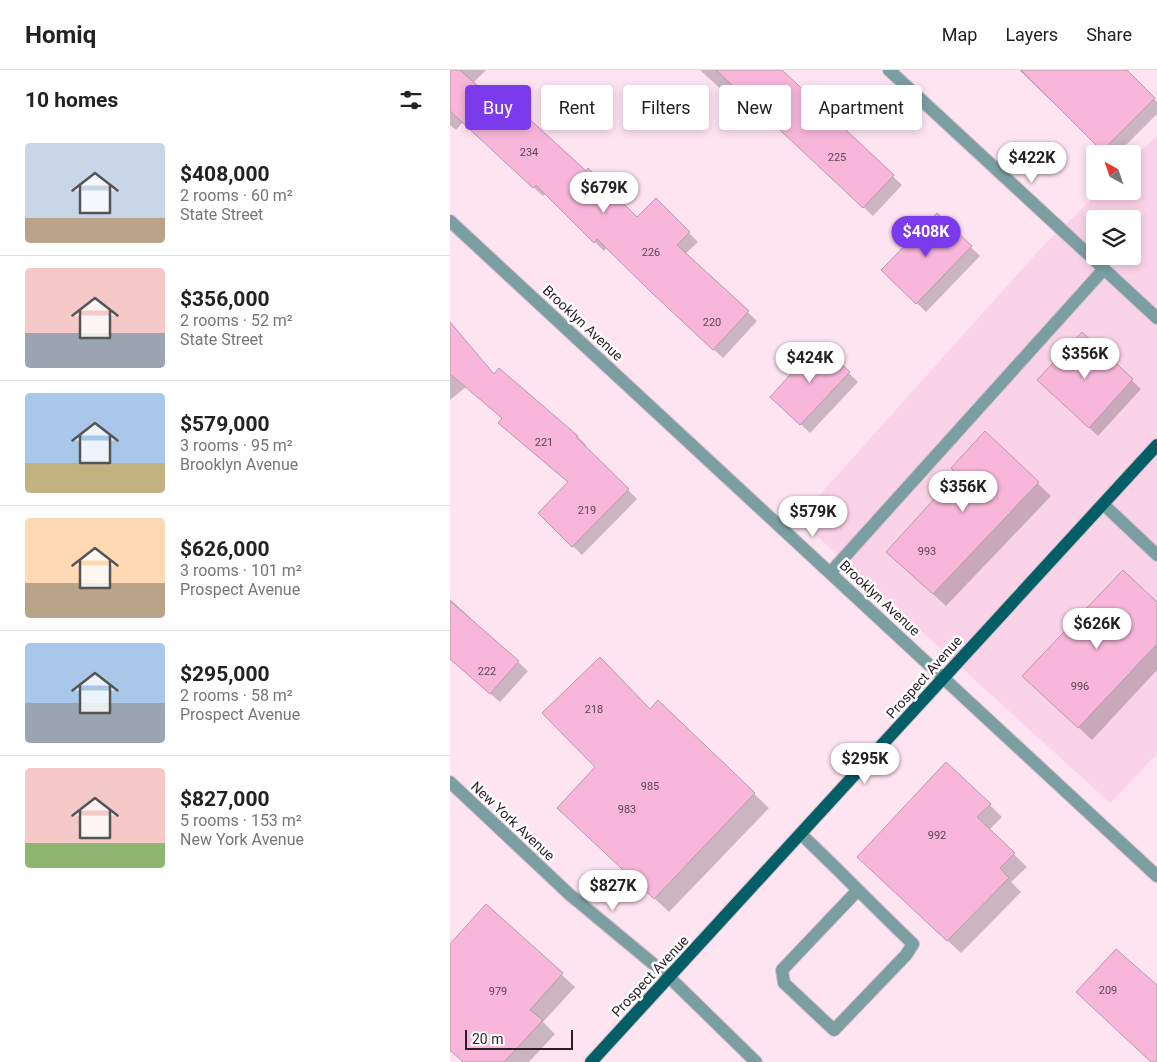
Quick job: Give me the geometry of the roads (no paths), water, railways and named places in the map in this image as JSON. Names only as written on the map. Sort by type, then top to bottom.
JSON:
[{"type":"main road","name":"Prospect Avenue","points":[[591,1062],[1157,445]]},
{"type":"street","points":[[889,70],[1157,318]]},
{"type":"street","name":"Brooklyn Avenue","points":[[450,221],[1157,876]]},
{"type":"street","points":[[830,573],[1104,269]]},
{"type":"street","points":[[1103,504],[1157,555]]},
{"type":"street","name":"New York Avenue","points":[[450,782],[569,894],[670,977],[756,1062]]},
{"type":"street","points":[[801,834],[858,890],[912,944],[906,955],[834,1030],[784,983],[782,970],[858,890]]}]
